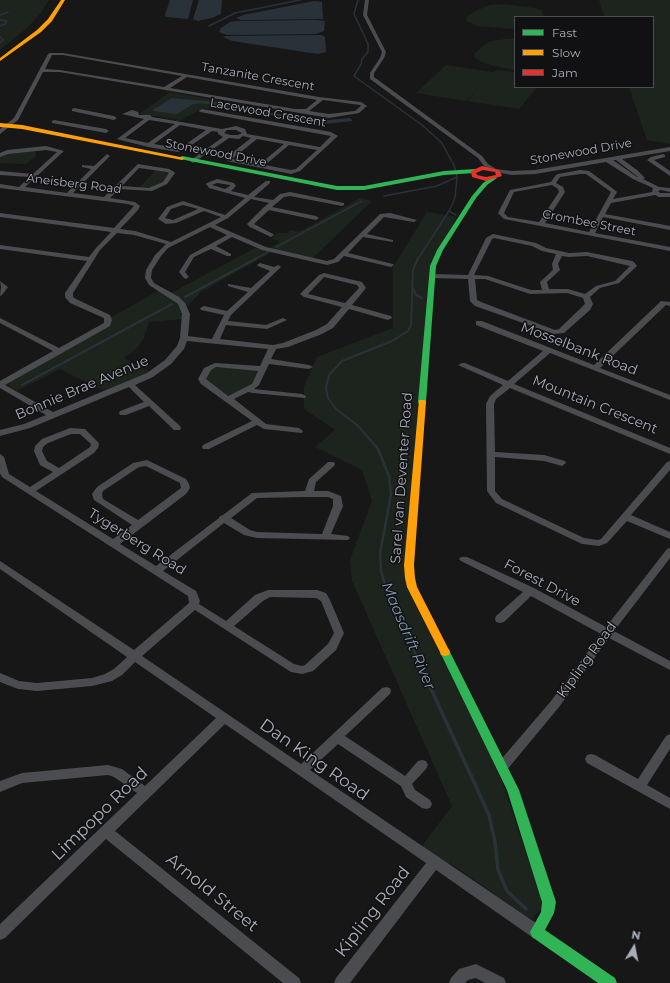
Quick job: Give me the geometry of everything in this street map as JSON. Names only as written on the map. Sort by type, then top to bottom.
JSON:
[{"type":"street","points":[[0,60],[39,31],[50,20],[63,0]]},
{"type":"street","points":[[367,0],[365,15],[384,52],[382,58],[372,73],[372,77],[480,157],[495,174]]},
{"type":"street","name":"Tanzanite Crescent","points":[[50,54],[63,54],[321,98],[309,109],[303,112],[60,71],[42,70],[50,54]]},
{"type":"street","points":[[0,132],[3,125],[16,119],[42,70]]},
{"type":"street","points":[[165,89],[187,75]]},
{"type":"street","points":[[303,112],[329,116],[357,112],[364,105],[321,98]]},
{"type":"street","name":"Lacewood Crescent","points":[[202,111],[334,136],[334,138],[321,149]]},
{"type":"street","points":[[74,113],[81,112],[114,118],[136,115],[222,131],[229,128],[239,128],[244,131],[244,135]]},
{"type":"street","points":[[108,122],[114,118]]},
{"type":"street","points":[[150,118],[120,138],[123,140],[148,145],[181,150],[211,129]]},
{"type":"street","points":[[62,123],[68,119]]},
{"type":"street","points":[[239,128],[250,120]]},
{"type":"street","points":[[54,122],[106,131]]},
{"type":"street","points":[[148,145],[180,123]]},
{"type":"street","name":"Stonewood Drive","points":[[3,125],[337,188],[364,188],[449,174],[533,175],[670,150]]},
{"type":"street","points":[[95,129],[101,125]]},
{"type":"street","points":[[222,131],[221,134],[227,137],[244,135],[321,149]]},
{"type":"street","points":[[196,161],[217,148],[227,137]]},
{"type":"street","points":[[256,137],[229,159],[231,161],[260,167],[295,172],[321,149]]},
{"type":"street","points":[[260,167],[288,143]]},
{"type":"street","points":[[0,155],[9,152],[46,148],[61,151],[21,188]]},
{"type":"street","name":"Sarel van Deventer Road","points":[[474,153],[480,164],[477,174],[480,184],[474,197],[437,256],[432,276],[409,565],[410,578],[412,587],[513,790],[548,897],[548,909],[537,932]]},
{"type":"street","points":[[670,155],[653,158],[650,160],[670,174]]},
{"type":"street","points":[[69,194],[107,156]]},
{"type":"street","points":[[618,159],[635,171],[645,182],[657,191],[663,195],[670,195]]},
{"type":"street","points":[[609,161],[635,178],[645,182]]},
{"type":"street","points":[[84,166],[96,168]]},
{"type":"street","points":[[106,199],[117,187],[138,166],[172,173],[164,184],[150,190],[117,187]]},
{"type":"street","points":[[541,225],[562,192],[561,188],[553,183],[558,176],[580,172],[589,173],[614,191],[591,234]]},
{"type":"street","points":[[0,173],[34,176]]},
{"type":"street","name":"Sarel van Deventer Road","points":[[474,197],[495,174]]},
{"type":"street","points":[[67,182],[80,183]]},
{"type":"street","name":"Bonnie Brae Avenue","points":[[0,433],[27,426],[130,384],[150,375],[168,362],[181,347],[187,319],[185,310],[176,299],[154,286],[149,281],[149,270],[158,255],[172,244],[226,217],[268,182]]},
{"type":"street","name":"Crombec Street","points":[[553,183],[512,191],[501,214],[504,217],[541,225],[670,250]]},
{"type":"street","name":"Aneisberg Road","points":[[0,186],[130,202],[136,206],[116,230]]},
{"type":"street","points":[[609,202],[657,191],[670,190]]},
{"type":"street","points":[[226,192],[273,202]]},
{"type":"street","points":[[272,235],[250,225],[266,208],[282,195],[290,194],[342,204]]},
{"type":"street","points":[[202,210],[174,222],[166,222],[161,219],[168,209],[179,204],[189,204],[202,210],[226,217]]},
{"type":"street","points":[[266,208],[316,218]]},
{"type":"street","points":[[0,215],[140,234],[172,244]]},
{"type":"street","points":[[210,226],[264,249],[322,262],[334,262],[382,215],[390,215],[414,220]]},
{"type":"street","points":[[602,215],[670,228]]},
{"type":"street","points":[[0,385],[105,326],[108,322],[108,319],[105,316],[73,301],[69,295],[69,291],[90,260],[116,230]]},
{"type":"street","points":[[362,234],[391,241]]},
{"type":"street","points":[[186,277],[182,272],[189,259],[195,254],[232,235]]},
{"type":"street","points":[[432,276],[472,276],[490,278],[530,292],[570,291],[586,297],[589,304],[587,308],[561,331],[554,332],[474,301],[472,276],[472,274],[489,238],[492,236],[498,236],[534,244],[544,250],[560,254],[574,256],[587,254],[633,264],[634,266],[617,282],[601,285],[586,297]]},
{"type":"street","points":[[210,246],[229,255]]},
{"type":"street","points":[[0,247],[90,260]]},
{"type":"street","points":[[342,254],[390,265]]},
{"type":"street","points":[[546,292],[543,282],[557,270],[554,264],[560,254]]},
{"type":"street","points":[[215,342],[228,314],[277,268],[260,265]]},
{"type":"street","points":[[184,338],[273,347],[327,328],[347,306],[363,288],[360,283],[324,275],[321,276],[304,294],[347,306],[388,318]]},
{"type":"street","points":[[0,283],[5,287],[0,294]]},
{"type":"street","points":[[230,285],[253,290]]},
{"type":"street","points":[[594,368],[653,315],[664,303],[670,304]]},
{"type":"street","points":[[204,308],[228,314]]},
{"type":"street","points":[[0,320],[59,351]]},
{"type":"street","points":[[223,323],[267,327],[284,320]]},
{"type":"street","name":"Mosselbank Road","points":[[479,323],[670,398]]},
{"type":"street","points":[[228,399],[249,389],[258,382],[262,369],[273,347]]},
{"type":"street","name":"Mountain Crescent","points":[[548,351],[493,398],[490,404],[491,491],[499,501],[582,541],[595,544],[604,541],[670,464]]},
{"type":"street","points":[[267,361],[309,367]]},
{"type":"street","points":[[262,369],[219,364],[208,368],[202,376],[204,382],[257,422],[269,428],[299,431]]},
{"type":"street","points":[[462,365],[510,384]]},
{"type":"street","points":[[130,384],[177,428]]},
{"type":"street","name":"Mountain Crescent","points":[[510,384],[670,451]]},
{"type":"street","points":[[0,385],[52,415]]},
{"type":"street","points":[[249,389],[253,391],[302,396]]},
{"type":"street","points":[[123,413],[149,402]]},
{"type":"street","points":[[206,447],[257,422]]},
{"type":"street","points":[[30,491],[59,472],[94,448],[95,444],[82,431],[70,431],[45,441],[39,446],[38,451],[43,463],[59,472]]},
{"type":"street","points":[[491,454],[544,458],[562,463]]},
{"type":"street","name":"Tygerberg Road","points":[[0,457],[3,476],[30,491],[192,594],[195,599],[194,606]]},
{"type":"street","points":[[113,544],[139,525],[183,492],[186,488],[186,484],[183,481],[147,463],[136,465],[100,489],[97,494],[97,498],[100,502],[139,525]]},
{"type":"street","points":[[308,495],[310,484],[314,478],[331,464]]},
{"type":"street","points":[[156,571],[223,518],[255,495],[328,494],[338,498],[338,506],[326,536]]},
{"type":"street","points":[[624,516],[670,536]]},
{"type":"street","points":[[223,518],[247,533],[257,535],[326,536],[345,538]]},
{"type":"street","name":"Kipling Road","points":[[502,767],[555,704],[606,633],[670,552]]},
{"type":"street","name":"Forest Drive","points":[[464,559],[530,591],[670,666]]},
{"type":"street","name":"Dan King Road","points":[[0,564],[610,983]]},
{"type":"street","points":[[500,619],[530,591]]},
{"type":"street","points":[[0,677],[12,684],[37,687],[92,682],[113,676],[194,606],[291,668],[302,670],[309,668],[332,647],[337,641],[339,633],[325,600],[322,596],[317,594],[274,593],[263,595],[227,626]]},
{"type":"street","points":[[301,771],[386,691]]},
{"type":"street","name":"Limpopo Road","points":[[0,933],[224,718]]},
{"type":"street","points":[[337,737],[406,784],[410,793],[426,804]]},
{"type":"street","points":[[640,786],[670,739]]},
{"type":"street","points":[[591,759],[670,804]]},
{"type":"street","points":[[406,784],[422,765]]},
{"type":"street","points":[[0,787],[11,781],[22,778],[108,770],[118,773],[146,793]]},
{"type":"street","name":"Arnold Street","points":[[106,832],[294,983]]},
{"type":"street","name":"Kipling Road","points":[[341,983],[434,863]]},
{"type":"street","points":[[456,983],[464,974],[476,971],[489,976],[499,983]]},
{"type":"shaded area","points":[[0,0],[49,0],[41,13],[27,28],[0,50]]},
{"type":"shaded area","points":[[170,0],[193,0],[188,19],[166,17],[165,15]]},
{"type":"shaded area","points":[[199,0],[222,0],[221,14],[212,18],[198,21],[193,19]]},
{"type":"shaded area","points":[[599,0],[670,0],[670,144],[647,140],[629,88],[654,88],[654,16],[604,16]]},
{"type":"shaded area","points":[[314,1],[322,2],[323,19],[241,20],[236,18],[243,15]]},
{"type":"shaded area","points":[[504,4],[534,8],[542,10],[544,16],[514,16],[514,29],[478,26],[466,21],[467,16],[490,5]]},
{"type":"shaded area","points":[[237,21],[325,21],[324,31],[315,34],[227,35],[219,32],[221,28],[230,22]]},
{"type":"shaded area","points":[[322,35],[325,37],[326,52],[318,54],[232,41],[223,37],[227,36]]},
{"type":"shaded area","points":[[514,39],[514,70],[494,66],[475,58],[474,54],[485,44],[492,41]]},
{"type":"shaded area","points":[[446,65],[493,72],[496,70],[514,72],[514,88],[536,88],[519,109],[467,101],[482,84],[466,101],[416,93]]},
{"type":"shaded area","points":[[170,92],[220,101],[208,109],[204,108],[177,122],[175,121],[177,119],[139,114]]},
{"type":"shaded area","points":[[172,98],[213,102],[318,121],[350,118],[353,121],[323,124],[202,103],[193,104],[177,114],[153,110]]},
{"type":"shaded area","points":[[35,150],[36,156],[26,164],[0,163],[0,157],[3,154]]},
{"type":"shaded area","points":[[156,170],[170,173],[164,182],[149,189],[138,189]]},
{"type":"shaded area","points":[[360,198],[372,201],[312,259],[268,249],[280,242],[272,238],[278,233],[288,233],[290,230],[299,232]]},
{"type":"shaded area","points":[[427,212],[457,217],[434,255],[404,565],[502,781],[541,898],[541,909],[533,918],[529,918],[450,863],[448,866],[421,847],[452,806],[352,581],[350,560],[372,501],[362,470],[315,447],[335,430],[304,409],[304,387],[317,357],[393,328],[393,267]]},
{"type":"shaded area","points":[[255,248],[272,252],[201,292],[187,307],[171,293]]},
{"type":"shaded area","points":[[158,291],[176,303],[183,319],[149,322],[143,340],[137,348],[124,358],[150,372],[111,389],[102,390],[60,369],[17,391],[9,386],[10,382],[106,327],[110,318]]},
{"type":"shaded area","points":[[215,367],[255,370],[257,373],[251,386],[230,395],[226,395],[204,378],[210,369]]},
{"type":"waterway","points":[[209,26],[235,13],[300,0]]},
{"type":"waterway","name":"Maasdrift River","points":[[358,0],[354,14],[368,44],[368,52],[362,59],[361,64],[354,76],[422,125],[441,142],[454,165],[457,177]]},
{"type":"waterway","points":[[0,15],[8,12]]},
{"type":"waterway","points":[[0,20],[7,21],[5,24],[0,26]]},
{"type":"waterway","points":[[0,37],[3,40],[0,43]]},
{"type":"waterway","points":[[384,196],[437,186],[457,177]]},
{"type":"waterway","name":"Maasdrift River","points":[[449,211],[455,198],[457,177]]},
{"type":"waterway","points":[[276,247],[362,201]]},
{"type":"waterway","name":"Maasdrift River","points":[[418,259],[449,211]]},
{"type":"waterway","points":[[449,211],[456,215]]},
{"type":"waterway","points":[[255,259],[268,252]]},
{"type":"waterway","points":[[185,297],[257,258]]},
{"type":"waterway","name":"Maasdrift River","points":[[374,444],[357,425],[336,409],[328,398],[326,388],[329,375],[342,361],[392,341],[408,331],[411,325],[413,270],[418,258]]},
{"type":"waterway","points":[[414,290],[416,295],[422,298]]},
{"type":"waterway","points":[[22,385],[172,304]]},
{"type":"waterway","name":"Maasdrift River","points":[[373,443],[378,449],[389,476],[391,494],[380,554],[381,571],[388,595],[428,681]]},
{"type":"waterway","name":"Maasdrift River","points":[[427,680],[489,815],[495,842],[498,870],[507,891],[526,909]]},
{"type":"traffic: fast","points":[[182,158],[337,188],[364,188],[444,173],[475,171]]},
{"type":"traffic: fast","points":[[422,402],[433,266],[440,250],[474,197],[485,184],[494,178]]},
{"type":"traffic: fast","points":[[445,652],[513,790],[549,902],[547,913],[537,932],[610,983]]},
{"type":"traffic: slow","points":[[0,60],[39,31],[50,20],[63,0]]},
{"type":"traffic: slow","points":[[0,125],[22,127],[182,158]]},
{"type":"traffic: slow","points":[[422,402],[409,565],[410,578],[412,587],[445,652]]},
{"type":"traffic: jam","points":[[482,168],[497,171],[499,176],[486,179],[474,176],[473,172],[482,168]]}]
